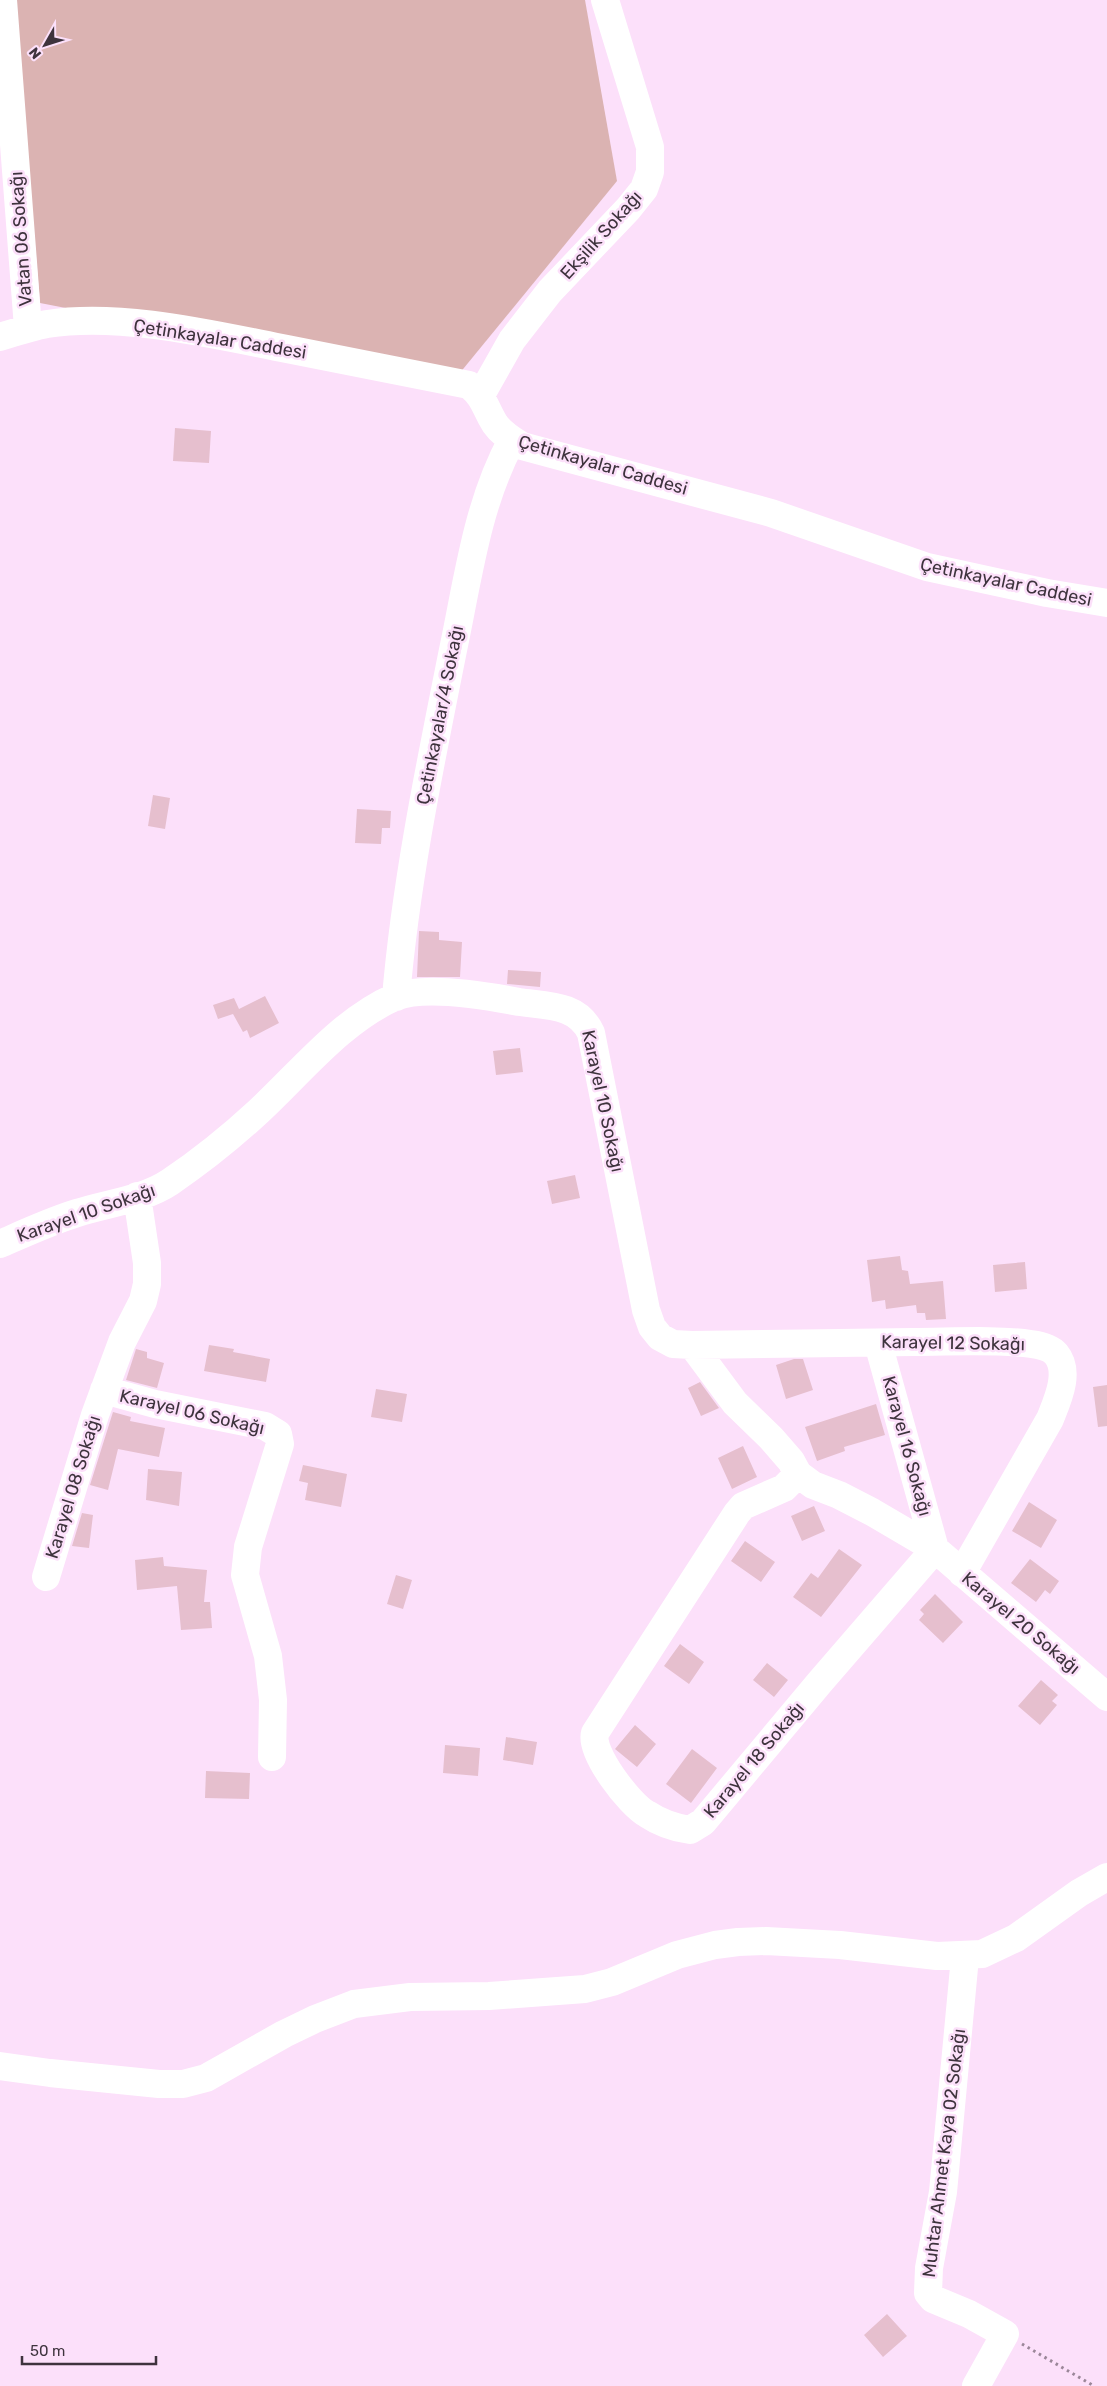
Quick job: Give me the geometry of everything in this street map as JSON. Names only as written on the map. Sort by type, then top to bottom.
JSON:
[{"type":"street","name":"Vatan 06 Sokağı","points":[[3,0],[28,328]]},
{"type":"street","name":"Ekşilik Sokağı","points":[[481,394],[512,340],[576,262],[628,209],[644,188],[650,172],[650,147],[605,0]]},
{"type":"street","name":"Çetinkayalar Caddesi","points":[[0,338],[28,328],[68,322],[103,322],[157,326],[469,385],[481,394],[495,423],[504,435],[522,446],[771,513],[927,567],[1047,593],[1107,603]]},
{"type":"street","name":"Çetinkayalar/4 Sokağı","points":[[396,997],[410,877],[471,562],[491,486],[500,462],[512,440]]},
{"type":"street","name":"Karayel 10 Sokağı","points":[[0,1244],[75,1214],[154,1191],[170,1182],[258,1112],[344,1030],[366,1014],[396,997],[426,992],[489,997],[564,1009],[578,1014],[586,1022],[597,1055],[646,1310],[652,1327],[660,1337],[673,1344],[692,1345]]},
{"type":"street","name":"Karayel 08 Sokağı","points":[[46,1577],[94,1415],[122,1342],[143,1301],[147,1284],[147,1263],[137,1196]]},
{"type":"street","name":"Karayel 16 Sokağı","points":[[878,1343],[935,1549]]},
{"type":"street","name":"Karayel 12 Sokağı","points":[[692,1345],[1031,1344],[1047,1348],[1056,1354],[1063,1377],[1059,1395],[1050,1419],[962,1573]]},
{"type":"street","points":[[692,1345],[735,1403],[772,1438],[791,1461],[798,1474],[813,1485],[839,1494],[935,1549]]},
{"type":"street","name":"Karayel 06 Sokağı","points":[[104,1390],[155,1404],[265,1426],[278,1434],[280,1444],[248,1547],[245,1575],[268,1656],[273,1700],[272,1756]]},
{"type":"street","name":"Karayel 18 Sokağı","points":[[798,1474],[784,1488],[743,1506],[595,1734],[593,1740],[596,1753],[631,1799],[646,1814],[690,1830],[703,1822],[820,1682],[935,1549]]},
{"type":"street","name":"Karayel 20 Sokağı","points":[[935,1549],[1107,1696]]},
{"type":"street","points":[[0,2066],[70,2076],[183,2084],[206,2078],[292,2030],[354,2004],[410,1997],[551,1993],[586,1989],[612,1982],[677,1955],[714,1945],[738,1942],[766,1941],[831,1945],[937,1956],[966,1957],[982,1954],[1004,1945],[1042,1921],[1079,1893],[1107,1877]]},
{"type":"street","name":"Muhtar Ahmet Kaya 02 Sokağı","points":[[966,1957],[943,2192],[929,2268],[928,2293],[933,2299],[969,2314],[1005,2334]]},
{"type":"street","points":[[976,2386],[1005,2334]]},
{"type":"path","points":[[1005,2334],[1094,2386]]},
{"type":"shaded area","points":[[14,0],[585,0],[617,181],[459,374],[298,353],[40,303]]},
{"type":"building","points":[[175,428],[211,431],[209,463],[173,461]]},
{"type":"building","points":[[153,795],[170,798],[165,829],[148,826]]},
{"type":"building","points":[[357,809],[391,811],[390,828],[382,828],[381,844],[355,843]]},
{"type":"building","points":[[419,931],[439,932],[439,940],[462,942],[460,977],[417,977]]},
{"type":"building","points":[[508,970],[541,972],[540,987],[507,984]]},
{"type":"building","points":[[265,996],[279,1023],[250,1038],[247,1030],[243,1032],[233,1014],[218,1019],[213,1005],[234,998],[239,1009]]},
{"type":"building","points":[[520,1048],[523,1072],[496,1075],[493,1051]]},
{"type":"building","points":[[575,1175],[580,1198],[552,1204],[547,1181]]},
{"type":"building","points":[[900,1256],[902,1270],[908,1271],[910,1284],[943,1281],[946,1319],[926,1320],[925,1313],[917,1313],[916,1305],[886,1309],[885,1300],[872,1302],[867,1260]]},
{"type":"building","points":[[1025,1262],[1027,1289],[995,1292],[993,1265]]},
{"type":"building","points":[[209,1345],[234,1349],[233,1352],[270,1359],[266,1382],[204,1371]]},
{"type":"building","points":[[136,1349],[147,1352],[147,1358],[164,1363],[157,1388],[126,1380]]},
{"type":"building","points":[[794,1359],[803,1359],[813,1390],[786,1399],[776,1365]]},
{"type":"building","points":[[700,1382],[719,1408],[701,1416],[688,1388]]},
{"type":"building","points":[[1107,1385],[1107,1426],[1098,1427],[1093,1387]]},
{"type":"building","points":[[376,1389],[407,1394],[402,1422],[371,1417]]},
{"type":"building","points":[[876,1404],[885,1435],[844,1447],[845,1451],[817,1461],[805,1427]]},
{"type":"building","points":[[113,1412],[131,1417],[130,1421],[165,1428],[159,1457],[118,1449],[108,1490],[90,1485]]},
{"type":"building","points":[[743,1446],[757,1477],[732,1489],[718,1458]]},
{"type":"building","points":[[303,1465],[347,1474],[341,1507],[305,1500],[308,1483],[299,1481]]},
{"type":"building","points":[[148,1469],[182,1472],[179,1506],[146,1500]]},
{"type":"building","points":[[1029,1502],[1057,1520],[1041,1548],[1012,1531]]},
{"type":"building","points":[[814,1506],[825,1531],[802,1541],[791,1516]]},
{"type":"building","points":[[82,1513],[93,1515],[89,1548],[72,1546]]},
{"type":"building","points":[[745,1541],[775,1562],[761,1582],[731,1561]]},
{"type":"building","points":[[839,1549],[862,1565],[821,1617],[793,1597],[811,1573],[818,1578]]},
{"type":"building","points":[[163,1557],[164,1566],[207,1570],[204,1602],[210,1602],[212,1628],[181,1630],[177,1586],[137,1590],[135,1560]]},
{"type":"building","points":[[1030,1559],[1059,1581],[1050,1594],[1045,1590],[1036,1602],[1011,1583]]},
{"type":"building","points":[[396,1575],[412,1580],[403,1609],[387,1604]]},
{"type":"building","points":[[935,1594],[963,1622],[943,1643],[919,1620],[924,1614],[920,1610]]},
{"type":"building","points":[[680,1644],[704,1662],[689,1684],[664,1666]]},
{"type":"building","points":[[767,1663],[788,1680],[774,1697],[753,1680]]},
{"type":"building","points":[[1041,1680],[1058,1695],[1052,1701],[1057,1705],[1040,1725],[1018,1706]]},
{"type":"building","points":[[635,1725],[656,1744],[637,1767],[615,1749]]},
{"type":"building","points":[[506,1737],[537,1742],[533,1765],[503,1760]]},
{"type":"building","points":[[445,1745],[480,1748],[478,1776],[443,1773]]},
{"type":"building","points":[[692,1749],[717,1768],[691,1803],[666,1784]]},
{"type":"building","points":[[206,1771],[250,1773],[249,1799],[205,1798]]},
{"type":"building","points":[[887,2314],[907,2336],[883,2357],[864,2335]]}]
